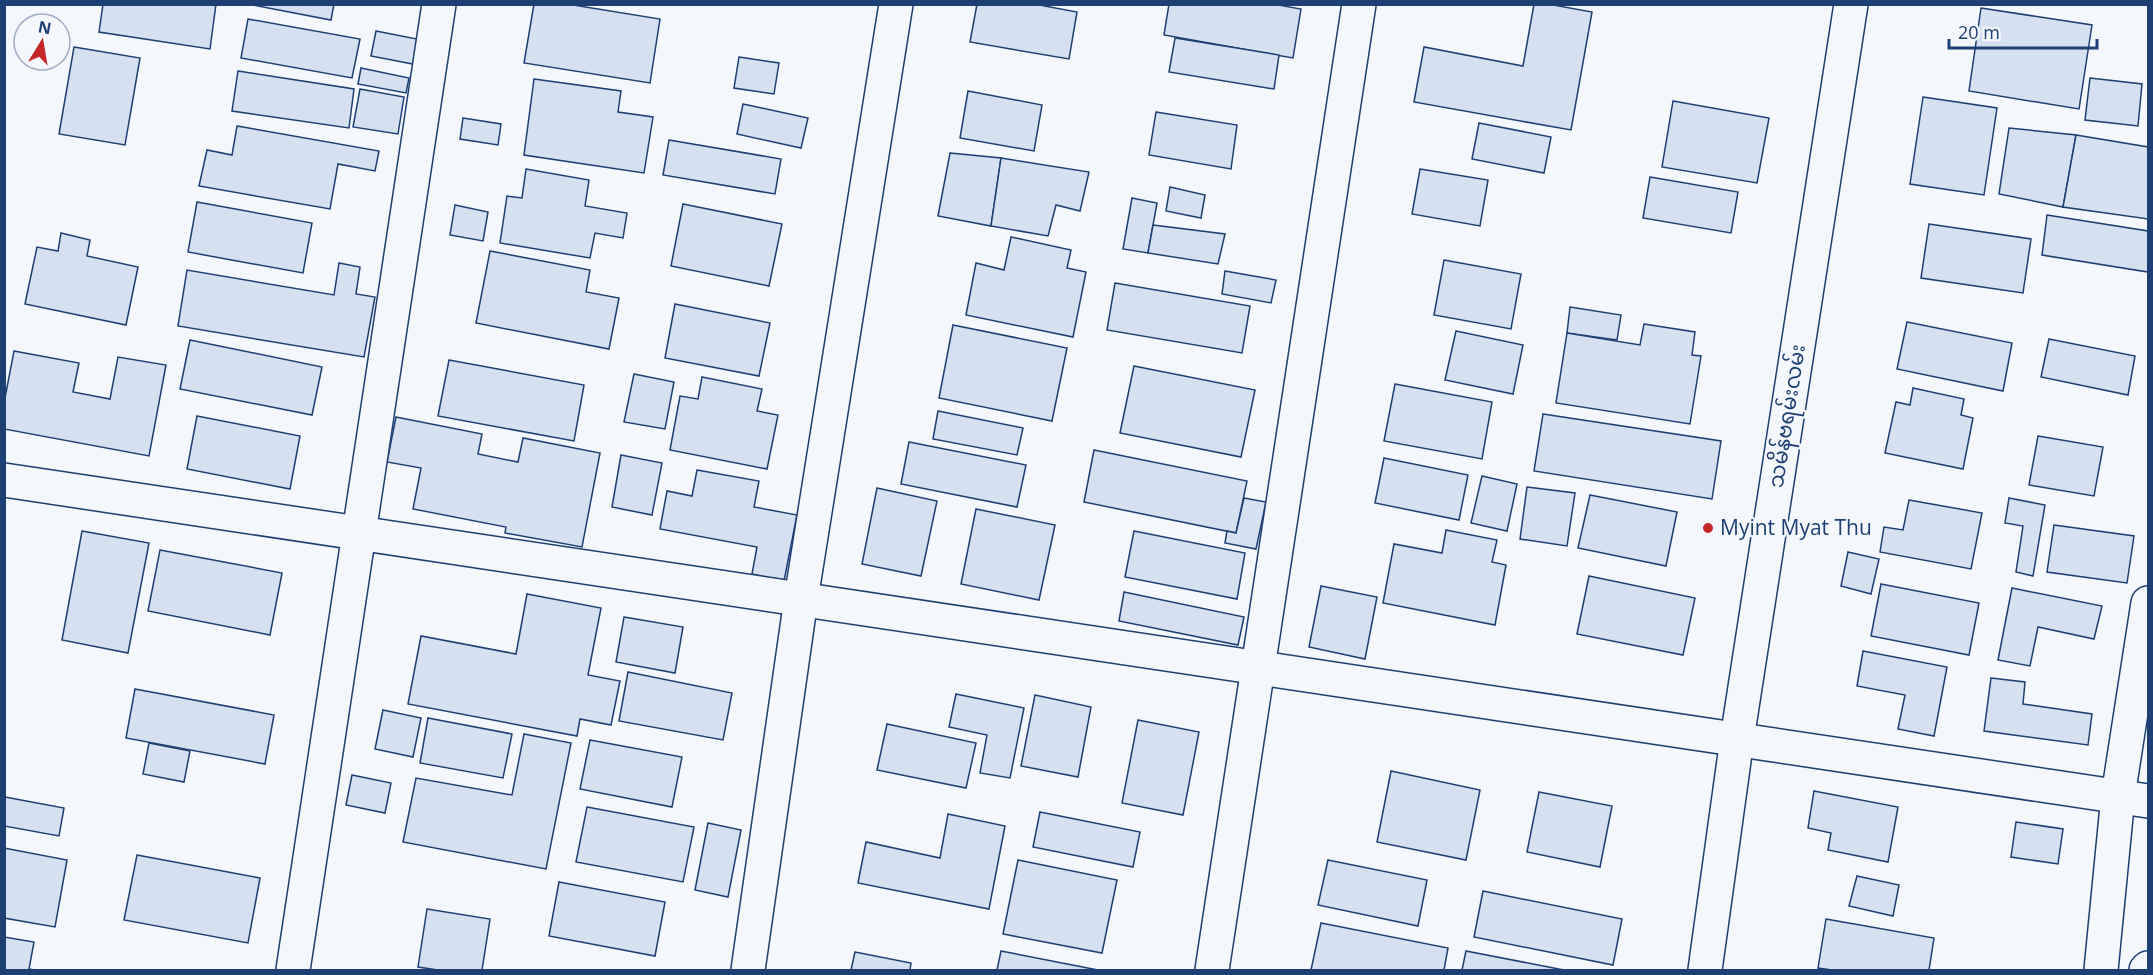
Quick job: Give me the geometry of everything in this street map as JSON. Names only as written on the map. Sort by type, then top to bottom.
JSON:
[{"type":"street","points":[[293,970],[439,4]]},
{"type":"street","points":[[748,970],[801,599],[896,4]]},
{"type":"street","points":[[1212,970],[1359,4]]},
{"type":"street","name":"သမိန်ဗရမ်းလမ်း","points":[[1705,970],[1737,739],[1851,4]]},
{"type":"street","points":[[4,480],[2133,799]]},
{"type":"street","points":[[2101,970],[2133,799],[2148,603]]},
{"type":"building","points":[[103,4],[216,4],[210,49],[99,32]]},
{"type":"building","points":[[248,4],[334,4],[331,20]]},
{"type":"building","points":[[534,4],[567,4],[660,19],[650,83],[524,63]]},
{"type":"building","points":[[977,4],[1034,4],[1077,12],[1069,59],[970,42]]},
{"type":"building","points":[[1169,4],[1273,4],[1301,9],[1293,58],[1164,35]]},
{"type":"building","points":[[1534,4],[1548,4],[1592,12],[1571,130],[1414,102],[1424,47],[1523,66]]},
{"type":"building","points":[[1981,8],[2092,25],[2079,109],[1969,91]]},
{"type":"building","points":[[248,19],[360,39],[352,78],[241,58]]},
{"type":"building","points":[[376,31],[422,40],[418,65],[371,56]]},
{"type":"building","points":[[1175,38],[1279,55],[1274,89],[1169,72]]},
{"type":"building","points":[[74,47],[140,58],[125,145],[59,134],[70,72],[72,72]]},
{"type":"building","points":[[739,57],[779,63],[774,94],[734,88]]},
{"type":"building","points":[[361,68],[409,78],[406,93],[358,84]]},
{"type":"building","points":[[238,71],[354,89],[349,128],[232,111]]},
{"type":"building","points":[[2090,78],[2142,84],[2138,126],[2085,120]]},
{"type":"building","points":[[534,79],[621,91],[618,112],[653,117],[644,173],[524,155]]},
{"type":"building","points":[[360,89],[404,97],[398,134],[353,127]]},
{"type":"building","points":[[968,91],[1042,105],[1034,151],[960,138]]},
{"type":"building","points":[[1923,97],[1997,108],[1984,195],[1910,184]]},
{"type":"building","points":[[1673,101],[1769,118],[1757,183],[1662,167]]},
{"type":"building","points":[[743,104],[808,118],[801,148],[737,134]]},
{"type":"building","points":[[1156,112],[1237,125],[1231,169],[1149,155]]},
{"type":"building","points":[[463,118],[501,124],[498,145],[460,139]]},
{"type":"building","points":[[1479,123],[1551,137],[1544,173],[1472,159]]},
{"type":"building","points":[[237,126],[379,151],[375,171],[338,164],[330,209],[199,186],[207,150],[232,155]]},
{"type":"building","points":[[2009,128],[2076,135],[2063,207],[1999,194]]},
{"type":"building","points":[[2076,135],[2148,147],[2148,219],[2063,207]]},
{"type":"building","points":[[669,140],[781,159],[775,194],[663,175]]},
{"type":"building","points":[[950,153],[1001,158],[991,226],[938,216]]},
{"type":"building","points":[[1001,158],[1089,172],[1080,211],[1056,205],[1048,236],[991,226]]},
{"type":"building","points":[[526,169],[589,180],[585,206],[627,213],[623,238],[595,233],[590,258],[500,243],[507,196],[522,198]]},
{"type":"building","points":[[1420,169],[1488,180],[1480,226],[1412,214]]},
{"type":"building","points":[[1650,177],[1738,192],[1731,233],[1643,218]]},
{"type":"building","points":[[1170,187],[1205,195],[1201,218],[1166,211]]},
{"type":"building","points":[[1132,198],[1157,203],[1148,253],[1123,249]]},
{"type":"building","points":[[197,202],[312,223],[303,273],[188,252]]},
{"type":"building","points":[[683,204],[782,224],[769,286],[671,266]]},
{"type":"building","points":[[455,205],[488,212],[483,241],[450,235]]},
{"type":"building","points":[[2047,215],[2148,231],[2148,272],[2042,255]]},
{"type":"building","points":[[1929,224],[2031,239],[2023,293],[1921,278]]},
{"type":"building","points":[[1153,225],[1225,234],[1218,264],[1148,253]]},
{"type":"building","points":[[61,233],[90,240],[87,256],[138,267],[126,325],[25,304],[37,247],[58,251]]},
{"type":"building","points":[[1011,237],[1071,250],[1067,268],[1086,272],[1073,337],[966,315],[976,263],[1004,270]]},
{"type":"building","points":[[490,251],[590,270],[586,292],[619,298],[609,349],[476,323]]},
{"type":"building","points":[[1444,260],[1521,274],[1511,329],[1434,315]]},
{"type":"building","points":[[339,263],[360,267],[356,294],[375,297],[364,357],[178,326],[187,270],[334,295]]},
{"type":"building","points":[[1225,271],[1276,280],[1271,303],[1222,294]]},
{"type":"building","points":[[1115,283],[1250,306],[1242,353],[1107,330]]},
{"type":"building","points":[[675,304],[770,323],[759,376],[665,358]]},
{"type":"building","points":[[1570,307],[1621,315],[1617,340],[1567,333]]},
{"type":"building","points":[[1907,322],[2012,343],[2003,391],[1897,369]]},
{"type":"building","points":[[1644,324],[1695,332],[1692,355],[1701,356],[1690,424],[1556,403],[1567,333],[1640,345]]},
{"type":"building","points":[[953,325],[1067,348],[1052,421],[939,398]]},
{"type":"building","points":[[1456,331],[1523,345],[1513,394],[1445,380]]},
{"type":"building","points":[[2049,339],[2135,356],[2128,395],[2041,377]]},
{"type":"building","points":[[190,340],[322,367],[312,415],[180,389]]},
{"type":"building","points":[[14,351],[79,363],[73,392],[110,399],[118,357],[166,365],[149,456],[4,429],[4,403]]},
{"type":"building","points":[[449,360],[584,385],[574,441],[438,416]]},
{"type":"building","points":[[1134,366],[1255,390],[1241,457],[1120,433]]},
{"type":"building","points":[[634,374],[674,382],[665,429],[624,422]]},
{"type":"building","points":[[702,377],[762,389],[757,411],[778,415],[767,469],[670,450],[680,396],[698,399]]},
{"type":"building","points":[[1395,384],[1492,402],[1482,459],[1384,441]]},
{"type":"building","points":[[1913,388],[1964,399],[1961,415],[1973,418],[1963,469],[1885,453],[1896,402],[1910,405]]},
{"type":"building","points":[[938,411],[1023,428],[1017,455],[933,439]]},
{"type":"building","points":[[1543,414],[1721,441],[1712,499],[1534,471]]},
{"type":"building","points":[[197,416],[300,436],[290,489],[187,469]]},
{"type":"building","points":[[396,417],[482,434],[478,454],[518,462],[523,438],[600,453],[582,547],[505,533],[506,527],[413,509],[421,468],[387,462]]},
{"type":"building","points":[[2038,436],[2103,447],[2094,496],[2029,485]]},
{"type":"building","points":[[909,442],[1026,465],[1017,507],[901,484]]},
{"type":"building","points":[[1094,450],[1247,481],[1236,533],[1084,502]]},
{"type":"building","points":[[621,455],[662,463],[652,515],[612,507]]},
{"type":"building","points":[[1384,458],[1468,475],[1459,520],[1375,503]]},
{"type":"building","points":[[697,470],[759,481],[754,507],[797,515],[784,581],[752,574],[757,547],[660,529],[667,491],[692,496]]},
{"type":"building","points":[[1482,476],[1517,484],[1507,531],[1471,523]]},
{"type":"building","points":[[1527,487],[1575,493],[1567,546],[1520,539]]},
{"type":"building","points":[[877,488],[937,501],[921,576],[862,564]]},
{"type":"building","points":[[1590,495],[1677,512],[1666,566],[1578,548]]},
{"type":"building","points":[[1244,498],[1266,502],[1256,549],[1225,543],[1227,531],[1236,533]]},
{"type":"building","points":[[2009,498],[2045,505],[2033,576],[2016,572],[2023,526],[2005,523]]},
{"type":"building","points":[[1909,500],[1982,513],[1971,569],[1880,552],[1884,527],[1903,530]]},
{"type":"building","points":[[976,509],[1055,525],[1039,600],[961,584]]},
{"type":"building","points":[[2054,525],[2134,536],[2127,583],[2047,572]]},
{"type":"building","points":[[1446,530],[1497,540],[1492,562],[1506,565],[1495,625],[1383,603],[1394,544],[1442,553]]},
{"type":"building","points":[[82,531],[149,543],[128,653],[62,640]]},
{"type":"building","points":[[1134,531],[1245,553],[1237,599],[1125,577]]},
{"type":"building","points":[[160,550],[282,573],[270,635],[148,611]]},
{"type":"building","points":[[1848,552],[1879,559],[1871,594],[1841,586]]},
{"type":"building","points":[[1589,576],[1695,598],[1683,655],[1577,634]]},
{"type":"building","points":[[1881,584],[1979,603],[1969,655],[1871,636]]},
{"type":"building","points":[[1321,586],[1377,597],[1365,659],[1309,647]]},
{"type":"building","points":[[2012,588],[2102,606],[2094,639],[2038,627],[2030,666],[1998,660]]},
{"type":"building","points":[[1124,592],[1244,617],[1238,645],[1119,621]]},
{"type":"building","points":[[527,594],[601,608],[588,675],[620,681],[611,725],[580,719],[577,736],[408,704],[421,636],[516,654]]},
{"type":"building","points":[[624,617],[683,627],[675,673],[616,662]]},
{"type":"building","points":[[1863,651],[1947,667],[1934,736],[1898,729],[1905,695],[1857,686]]},
{"type":"building","points":[[628,672],[732,693],[723,740],[619,721]]},
{"type":"building","points":[[1991,678],[2025,682],[2023,704],[2092,714],[2088,745],[1984,731]]},
{"type":"building","points":[[135,689],[274,715],[265,764],[126,738]]},
{"type":"building","points":[[956,694],[1024,708],[1010,778],[980,773],[987,735],[949,727]]},
{"type":"building","points":[[1035,695],[1091,707],[1078,777],[1021,766]]},
{"type":"building","points":[[383,710],[421,718],[413,757],[375,749]]},
{"type":"building","points":[[428,718],[512,734],[503,778],[420,763]]},
{"type":"building","points":[[1138,720],[1199,732],[1183,815],[1122,803]]},
{"type":"building","points":[[887,724],[976,743],[966,788],[877,770]]},
{"type":"building","points":[[524,734],[571,743],[546,869],[403,842],[416,778],[512,795]]},
{"type":"building","points":[[590,740],[682,757],[672,807],[580,789]]},
{"type":"building","points":[[149,743],[190,751],[184,782],[143,774]]},
{"type":"building","points":[[1391,771],[1480,790],[1466,860],[1377,842]]},
{"type":"building","points":[[352,775],[391,783],[385,813],[346,805]]},
{"type":"building","points":[[1814,791],[1898,807],[1888,862],[1828,850],[1831,833],[1808,828]]},
{"type":"building","points":[[1539,792],[1612,806],[1600,867],[1527,852]]},
{"type":"building","points":[[5,797],[64,808],[59,836],[4,826]]},
{"type":"building","points":[[587,807],[694,827],[683,882],[576,862]]},
{"type":"building","points":[[1040,812],[1140,832],[1133,867],[1033,847]]},
{"type":"building","points":[[948,814],[1005,826],[989,909],[858,883],[866,842],[940,858]]},
{"type":"building","points":[[2016,822],[2063,829],[2058,864],[2011,857]]},
{"type":"building","points":[[708,823],[741,830],[728,897],[695,890]]},
{"type":"building","points":[[4,848],[67,860],[55,927],[4,918]]},
{"type":"building","points":[[137,855],[260,878],[248,943],[124,920]]},
{"type":"building","points":[[1018,860],[1117,880],[1102,953],[1003,934]]},
{"type":"building","points":[[1328,860],[1427,880],[1418,926],[1318,905]]},
{"type":"building","points":[[1857,876],[1899,885],[1893,916],[1849,906]]},
{"type":"building","points":[[559,882],[665,902],[655,956],[549,936]]},
{"type":"building","points":[[1483,891],[1622,919],[1613,965],[1474,937]]},
{"type":"building","points":[[427,909],[490,919],[482,970],[438,970],[418,967]]},
{"type":"building","points":[[1826,919],[1934,938],[1929,970],[1818,968]]},
{"type":"building","points":[[1321,923],[1448,948],[1444,970],[1311,970]]},
{"type":"building","points":[[4,937],[34,942],[29,969],[35,970],[4,970]]},
{"type":"building","points":[[1001,951],[1098,970],[997,970]]},
{"type":"building","points":[[1466,951],[1564,970],[1462,970]]},
{"type":"building","points":[[855,952],[911,963],[910,970],[851,970]]},
{"type":"place","name":"Myint Myat Thu","points":[[1708,528]]}]
